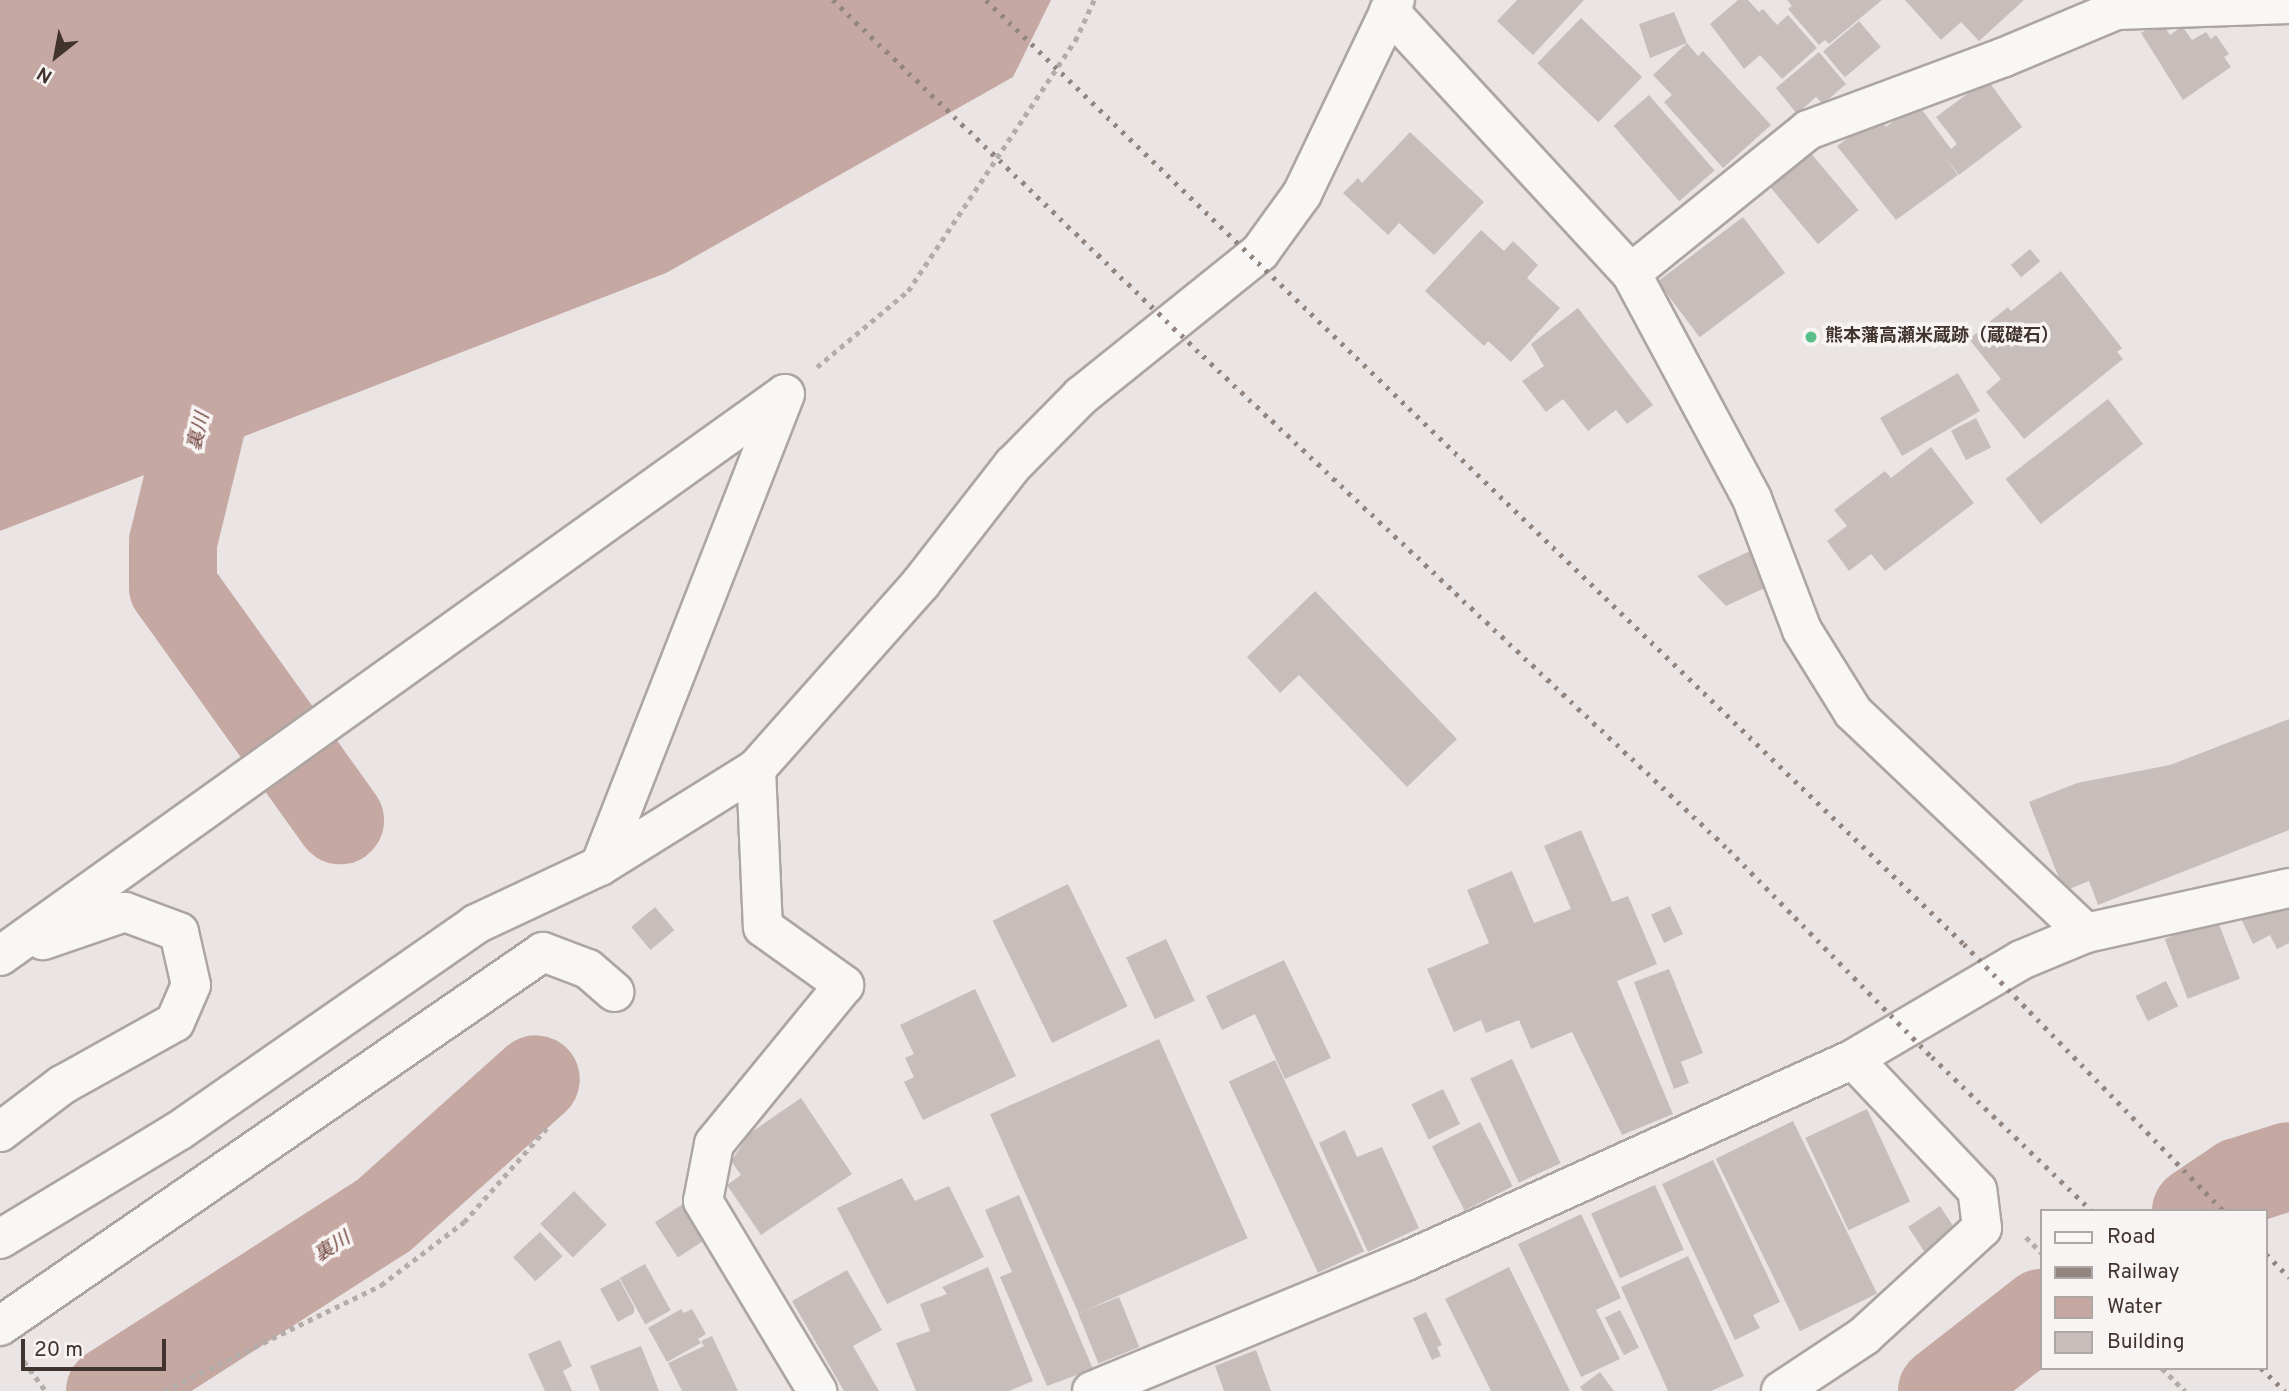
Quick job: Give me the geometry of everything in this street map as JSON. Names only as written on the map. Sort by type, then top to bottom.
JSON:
[{"type":"street","points":[[1631,273],[1808,130],[2002,58],[2116,10],[2289,4]]},
{"type":"street","points":[[0,1239],[180,1130],[475,924],[600,866],[757,769],[921,583],[1032,445],[1081,396],[1260,253],[1302,194],[1392,6],[1631,273],[1752,499],[1802,630],[1853,712],[2087,933]]},
{"type":"street","points":[[3,954],[785,394]]},
{"type":"street","points":[[600,866],[785,394]]},
{"type":"street","points":[[757,769],[763,927],[844,985],[714,1144],[703,1201],[817,1391]]},
{"type":"street","points":[[1092,1391],[1404,1262],[1853,1059],[2021,960],[2087,933],[2289,888]]},
{"type":"street","points":[[0,1132],[62,1085],[175,1022],[191,985],[179,932],[125,912],[3,954]]},
{"type":"street","points":[[0,1326],[543,952],[588,968],[614,992]]},
{"type":"street","points":[[1781,1391],[1864,1336],[1982,1228],[1977,1190],[1853,1059]]},
{"type":"street","points":[[0,1212],[180,1130]]},
{"type":"path","points":[[785,394],[908,291],[1074,41],[1094,0]]},
{"type":"path","points":[[164,1391],[380,1285],[464,1222],[547,1128]]},
{"type":"path","points":[[2164,1370],[2185,1391]]},
{"type":"water","points":[[0,0],[1051,0],[1013,77],[666,273],[0,531]]},
{"type":"building","points":[[1517,0],[1584,0],[1533,55],[1497,21]]},
{"type":"building","points":[[1738,0],[1748,0],[1759,12],[1763,9],[1777,25],[1788,15],[1817,48],[1782,79],[1760,55],[1744,69],[1710,24]]},
{"type":"building","points":[[1787,0],[1882,0],[1829,44],[1825,40],[1819,45],[1788,9],[1792,6]]},
{"type":"building","points":[[1905,0],[2024,0],[1979,41],[1961,22],[1941,40]]},
{"type":"building","points":[[1674,12],[1687,43],[1650,58],[1639,24]]},
{"type":"building","points":[[1581,18],[1642,77],[1598,122],[1537,63]]},
{"type":"building","points":[[2160,20],[2170,35],[2182,26],[2192,40],[2206,32],[2211,39],[2216,35],[2229,54],[2224,57],[2231,67],[2183,100],[2141,33]]},
{"type":"building","points":[[1859,21],[1881,47],[1845,77],[1823,51]]},
{"type":"building","points":[[1687,43],[1698,56],[1703,51],[1771,125],[1723,168],[1664,102],[1672,95],[1653,75]]},
{"type":"building","points":[[1819,52],[1846,84],[1823,104],[1816,97],[1797,114],[1776,88]]},
{"type":"building","points":[[1987,79],[2022,127],[1959,175],[1942,154],[1958,175],[1896,220],[1837,146],[1878,116],[1886,127],[1896,119],[1893,114],[1914,99],[1951,149],[1957,144],[1936,117]]},
{"type":"building","points":[[1649,95],[1715,170],[1679,201],[1614,126]]},
{"type":"building","points":[[1410,132],[1484,202],[1434,255],[1399,223],[1388,235],[1343,193],[1358,178],[1362,183]]},
{"type":"building","points":[[1804,145],[1859,210],[1818,244],[1763,179]]},
{"type":"building","points":[[1743,217],[1785,273],[1700,337],[1658,281]]},
{"type":"building","points":[[1481,230],[1504,251],[1513,241],[1538,265],[1527,278],[1560,308],[1511,362],[1488,341],[1484,346],[1425,291]]},
{"type":"building","points":[[2030,249],[2040,261],[2021,277],[2011,265]]},
{"type":"building","points":[[2061,271],[2122,348],[2117,352],[2123,359],[2024,439],[1986,392],[2001,379],[1969,339],[1978,332],[1980,336],[1986,331],[1983,327],[2008,307],[2011,311]]},
{"type":"building","points":[[1578,308],[1653,405],[1627,424],[1616,410],[1588,431],[1563,399],[1546,412],[1522,381],[1544,366],[1531,344]]},
{"type":"building","points":[[1958,373],[1980,411],[1902,456],[1880,418]]},
{"type":"building","points":[[2108,399],[2143,444],[2041,524],[2006,479]]},
{"type":"building","points":[[1976,418],[1991,447],[1966,460],[1951,431]]},
{"type":"building","points":[[1931,447],[1974,503],[1885,571],[1871,554],[1849,571],[1827,541],[1847,526],[1834,510],[1885,471],[1891,478]]},
{"type":"building","points":[[1752,550],[1769,586],[1726,606],[1697,576]]},
{"type":"building","points":[[1315,591],[1457,739],[1407,787],[1299,675],[1280,693],[1247,657]]},
{"type":"building","points":[[2289,719],[2289,830],[2098,905],[2089,881],[2064,891],[2029,802],[2077,783],[2170,765]]},
{"type":"building","points":[[1581,830],[1612,902],[1628,896],[1657,964],[1617,981],[1673,1114],[1622,1135],[1572,1032],[1531,1049],[1519,1020],[1486,1033],[1481,1020],[1454,1032],[1427,969],[1489,943],[1467,890],[1512,871],[1534,923],[1571,909],[1544,846]]},
{"type":"building","points":[[1068,884],[1128,1006],[1052,1043],[993,921]]},
{"type":"building","points":[[2289,888],[2289,943],[2277,949],[2270,935],[2253,944],[2237,910]]},
{"type":"building","points":[[1670,906],[1683,934],[1664,943],[1651,915]]},
{"type":"building","points":[[655,907],[674,930],[651,950],[631,927]]},
{"type":"building","points":[[2217,919],[2240,979],[2188,999],[2165,939]]},
{"type":"building","points":[[1166,939],[1195,1001],[1155,1019],[1126,958]]},
{"type":"building","points":[[1284,960],[1331,1058],[1285,1079],[1255,1014],[1222,1030],[1206,996]]},
{"type":"building","points":[[1669,969],[1703,1053],[1681,1062],[1689,1083],[1674,1089],[1634,982]]},
{"type":"building","points":[[2166,981],[2178,1006],[2148,1021],[2135,996]]},
{"type":"building","points":[[975,989],[1016,1076],[923,1120],[904,1082],[914,1077],[905,1058],[914,1054],[900,1025]]},
{"type":"building","points":[[1159,1039],[1248,1238],[1079,1313],[990,1114]]},
{"type":"building","points":[[1512,1059],[1561,1163],[1519,1183],[1470,1078]]},
{"type":"building","points":[[1275,1060],[1364,1251],[1318,1273],[1229,1082]]},
{"type":"building","points":[[1443,1089],[1460,1124],[1429,1139],[1412,1104]]},
{"type":"building","points":[[801,1098],[852,1174],[761,1235],[727,1185],[741,1175],[731,1161],[750,1133]]},
{"type":"building","points":[[1867,1109],[1910,1201],[1848,1230],[1805,1138]]},
{"type":"building","points":[[1793,1121],[1877,1294],[1800,1331],[1716,1159]]},
{"type":"building","points":[[1480,1122],[1513,1186],[1465,1211],[1432,1147]]},
{"type":"building","points":[[1345,1130],[1357,1157],[1382,1147],[1419,1228],[1368,1252],[1319,1143]]},
{"type":"building","points":[[1713,1160],[1780,1302],[1753,1315],[1760,1328],[1735,1340],[1662,1184]]},
{"type":"building","points":[[902,1178],[915,1201],[949,1186],[984,1257],[887,1304],[837,1208]]},
{"type":"building","points":[[1655,1185],[1684,1250],[1620,1278],[1591,1213]]},
{"type":"building","points":[[574,1191],[607,1225],[573,1257],[540,1224]]},
{"type":"building","points":[[1019,1195],[1093,1369],[1047,1386],[1000,1277],[1012,1272],[985,1210]]},
{"type":"building","points":[[686,1202],[709,1237],[678,1257],[655,1222]]},
{"type":"building","points":[[1940,1206],[1961,1238],[1929,1259],[1908,1227]]},
{"type":"building","points":[[1581,1214],[1621,1298],[1596,1310],[1620,1359],[1581,1377],[1518,1244]]},
{"type":"building","points":[[540,1232],[563,1256],[535,1281],[513,1257]]},
{"type":"building","points":[[1688,1256],[1744,1376],[1711,1391],[1668,1391],[1621,1287]]},
{"type":"building","points":[[645,1264],[671,1310],[645,1324],[620,1278]]},
{"type":"building","points":[[988,1267],[1033,1381],[1009,1391],[916,1391],[896,1343],[930,1331],[920,1304],[947,1294],[942,1287]]},
{"type":"building","points":[[1509,1267],[1570,1391],[1491,1391],[1445,1299]]},
{"type":"building","points":[[847,1270],[882,1330],[853,1346],[879,1391],[844,1391],[792,1301]]},
{"type":"building","points":[[619,1279],[634,1307],[634,1313],[618,1322],[600,1289]]},
{"type":"building","points":[[1119,1297],[1139,1347],[1098,1364],[1078,1313]]},
{"type":"building","points":[[681,1309],[684,1313],[692,1309],[706,1334],[698,1339],[701,1343],[667,1362],[648,1328]]},
{"type":"building","points":[[1620,1310],[1639,1347],[1624,1355],[1605,1318]]},
{"type":"building","points":[[1426,1312],[1442,1345],[1437,1347],[1441,1356],[1432,1360],[1413,1318]]},
{"type":"building","points":[[712,1336],[738,1391],[682,1391],[668,1363],[704,1346],[701,1341]]},
{"type":"building","points":[[560,1340],[572,1366],[563,1371],[572,1391],[545,1391],[528,1354]]},
{"type":"building","points":[[641,1346],[659,1391],[600,1391],[590,1366]]},
{"type":"building","points":[[1256,1350],[1271,1391],[1224,1391],[1215,1366]]},
{"type":"building","points":[[1600,1372],[1614,1391],[1583,1391],[1580,1387]]},
{"type":"waterway","name":"裏川","points":[[223,337],[173,542],[173,587],[340,820]]},
{"type":"waterway","name":"裏川","points":[[110,1391],[383,1216],[536,1079]]},
{"type":"waterway","points":[[2199,1209],[2239,1182],[2289,1166]]},
{"type":"waterway","points":[[1942,1391],[2040,1315]]},
{"type":"railway","points":[[833,0],[1203,356],[1729,850],[1932,1057],[2090,1209]]},
{"type":"railway","points":[[986,0],[1964,944],[2222,1209]]},
{"type":"railway","points":[[2268,1256],[2289,1277]]},
{"type":"railway","points":[[2263,1370],[2285,1391]]},
{"type":"place","name":"熊本藩高瀬米蔵跡（蔵礎石）","points":[[1811,337]]}]
